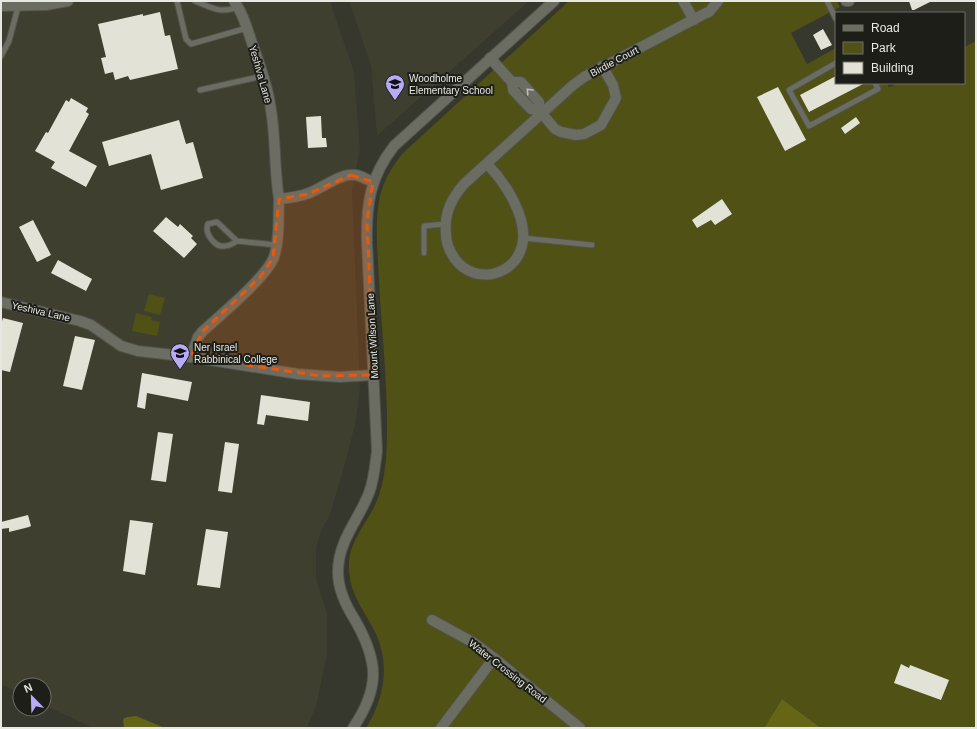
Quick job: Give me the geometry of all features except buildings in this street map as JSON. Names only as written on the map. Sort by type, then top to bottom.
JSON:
[{"type":"street","points":[[1,6],[18,7],[46,5],[68,1]]},
{"type":"street","name":"Mount Wilson Lane","points":[[353,728],[367,703],[372,690],[373,667],[369,648],[343,598],[339,583],[338,565],[345,538],[364,503],[374,475],[377,451],[367,222],[368,202],[373,182],[385,158],[394,146],[554,1]]},
{"type":"street","points":[[683,1],[694,20]]},
{"type":"street","name":"Birdie Court","points":[[487,164],[502,180],[512,196],[519,217],[523,238],[519,254],[508,268],[493,274],[480,275],[463,268],[454,258],[447,244],[447,213],[453,197],[464,184],[541,112],[572,86],[602,66],[709,12],[718,1]]},
{"type":"street","name":"Yeshiva Lane","points":[[191,357],[198,337],[260,277],[273,258],[277,246],[279,199],[274,160],[272,113],[264,76],[247,28],[236,4]]},
{"type":"street","points":[[490,58],[512,82],[521,82],[539,102],[541,112],[555,129],[568,134],[584,134],[601,125],[616,98],[613,85],[602,66]]},
{"type":"street","points":[[279,199],[294,198],[308,194],[344,177],[356,175],[373,182]]},
{"type":"street","name":"Yeshiva Lane","points":[[1,302],[80,320],[91,325],[121,346],[138,351],[191,357],[298,374],[340,378],[374,375]]},
{"type":"street","name":"Water Crossing Road","points":[[432,620],[474,643],[580,728]]},
{"type":"street","points":[[441,728],[494,658]]},
{"type":"lane","points":[[177,1],[186,39],[191,44],[247,28]]},
{"type":"lane","points":[[195,1],[220,11],[227,11],[236,4]]},
{"type":"lane","points":[[827,1],[835,17]]},
{"type":"lane","points":[[1,56],[9,41],[18,7]]},
{"type":"lane","points":[[835,64],[789,90],[808,126],[878,89],[876,84]]},
{"type":"lane","points":[[200,90],[264,76]]},
{"type":"lane","points":[[238,242],[217,222],[208,224],[206,231],[218,245],[226,246],[238,242],[277,246]]},
{"type":"lane","points":[[424,253],[424,226],[446,224]]},
{"type":"lane","points":[[523,238],[592,245]]},
{"type":"highlighted area","points":[[351,175],[373,182],[367,222],[374,375],[322,376],[191,357],[195,344],[202,332],[260,277],[273,258],[279,199],[308,194]]},
{"type":"shaded area","name":"Ner Israel Rabbinical College","points":[[1,1],[330,1],[354,72],[360,149],[352,190],[360,388],[356,420],[348,453],[330,515],[321,531],[316,548],[316,579],[327,613],[327,655],[316,706],[307,728],[93,728],[52,709],[52,677],[12,677],[12,690],[1,684]]},
{"type":"shaded area","name":"Woodholme Elementary School","points":[[349,1],[529,1],[377,136],[371,66]]},
{"type":"shaded area","points":[[782,699],[821,728],[764,728]]},
{"type":"shaded area","points":[[136,716],[165,728],[124,728],[123,719]]},
{"type":"green space","points":[[569,1],[837,1],[840,7],[791,33],[807,64],[835,49],[835,84],[888,84],[889,87],[896,84],[965,84],[965,46],[976,41],[976,728],[821,728],[782,699],[764,728],[366,728],[378,704],[384,666],[379,641],[353,590],[349,573],[349,564],[351,549],[354,542],[373,509],[378,497],[386,460],[387,415],[380,303],[377,217],[380,196],[384,185],[402,154]]},
{"type":"green space","points":[[149,294],[165,298],[160,315],[144,311]]},
{"type":"green space","points":[[136,313],[152,317],[151,320],[160,322],[157,336],[132,331]]},
{"type":"place","name":"Woodholme Elementary School","points":[[395,101]]},
{"type":"place","name":"Ner Israel Rabbinical College","points":[[180,370]]}]
